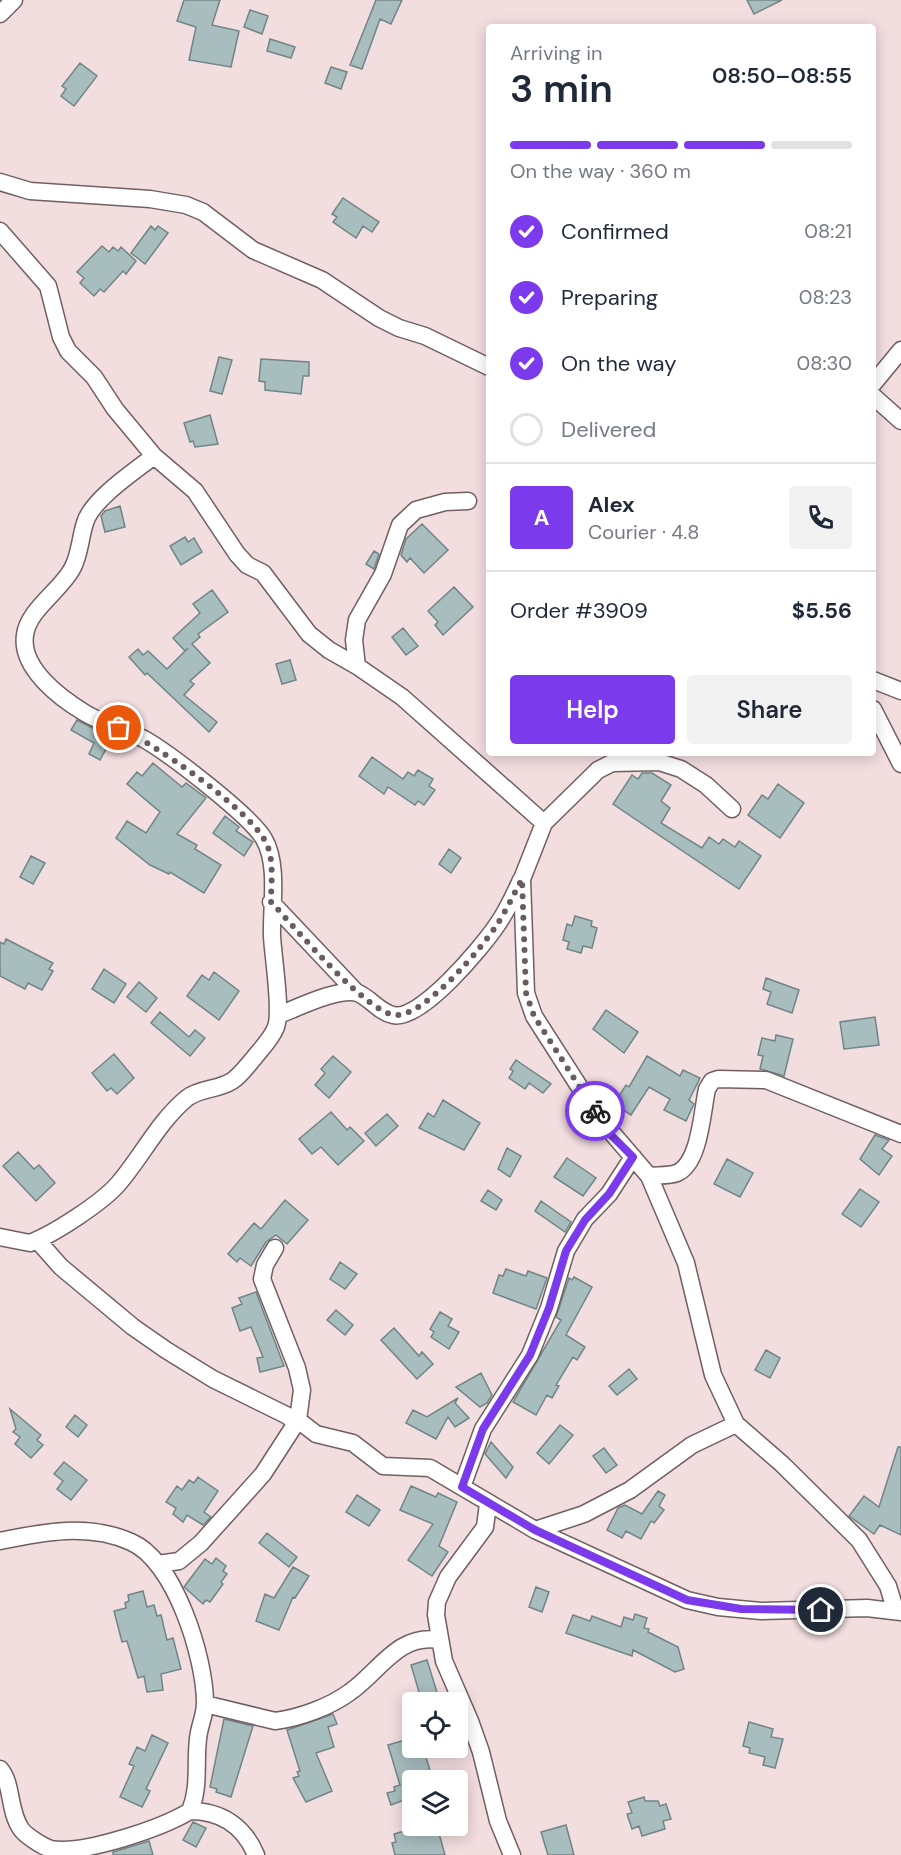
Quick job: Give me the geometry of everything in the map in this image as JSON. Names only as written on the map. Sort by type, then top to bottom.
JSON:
[{"type":"street","points":[[0,14],[14,0]]},
{"type":"street","points":[[0,182],[30,191],[150,199],[186,205],[203,212],[253,250],[322,280],[379,318],[399,328],[425,336],[486,366]]},
{"type":"street","points":[[0,231],[48,286],[61,337],[68,351],[94,377],[115,409],[154,456],[195,491],[237,554],[247,565],[263,573],[309,634],[329,650],[402,697],[544,823]]},
{"type":"street","points":[[876,380],[901,350]]},
{"type":"street","points":[[876,399],[901,421]]},
{"type":"street","points":[[0,1237],[22,1244],[38,1241],[116,1187],[140,1151],[187,1098],[204,1089],[225,1084],[240,1075],[267,1043],[276,1029],[279,1015],[274,978],[269,851],[264,839],[247,818],[145,740],[85,713],[57,693],[35,670],[26,650],[25,634],[32,618],[72,569],[85,521],[91,508],[154,456]]},
{"type":"street","points":[[357,666],[354,640],[357,620],[383,574],[400,525],[416,510],[445,502],[468,501]]},
{"type":"street","points":[[876,681],[901,691]]},
{"type":"street","points":[[876,715],[901,764]]},
{"type":"street","points":[[271,902],[357,993],[393,1016],[405,1015],[436,993],[486,941],[522,879],[544,823],[598,770],[612,763],[659,762],[681,769],[706,785],[732,809]]},
{"type":"street","points":[[38,1241],[61,1267],[141,1333],[213,1379],[280,1412],[316,1434],[353,1443],[383,1466],[430,1468],[535,1530],[687,1600],[718,1607],[770,1611],[898,1610],[888,1586],[859,1540],[782,1464],[736,1424],[713,1375],[686,1263],[649,1176],[609,1133],[534,1016],[526,993],[522,879]]},
{"type":"street","points":[[279,1015],[335,994],[357,993]]},
{"type":"street","points":[[649,1176],[671,1175],[688,1165],[694,1155],[707,1089],[712,1081],[718,1078],[766,1080],[901,1134]]},
{"type":"street","points":[[462,1487],[483,1429],[530,1355],[549,1308],[566,1251],[585,1220],[609,1194],[633,1157]]},
{"type":"street","points":[[158,1564],[179,1561],[201,1543],[263,1474],[296,1422],[302,1390],[297,1368],[262,1279],[265,1265],[275,1248]]},
{"type":"street","points":[[535,1530],[584,1514],[630,1490],[692,1445],[736,1424]]},
{"type":"street","points":[[488,1504],[485,1527],[448,1577],[437,1602],[439,1640],[444,1661],[481,1752],[498,1821],[512,1855]]},
{"type":"street","points":[[0,1541],[68,1530],[103,1535],[131,1542],[158,1564],[187,1619],[196,1647],[205,1704],[198,1737],[197,1789],[190,1811]]},
{"type":"street","points":[[205,1704],[275,1721],[287,1719],[350,1692],[405,1644],[426,1637],[439,1640]]},
{"type":"street","points":[[0,1769],[8,1787],[11,1811],[22,1831],[50,1849],[102,1847],[176,1819],[190,1811],[206,1811],[228,1819],[240,1829],[256,1855]]},
{"type":"building","points":[[184,0],[220,0],[212,25],[239,31],[231,67],[189,60],[196,27],[177,21]]},
{"type":"building","points":[[376,0],[402,0],[391,24],[380,19],[362,69],[350,65]]},
{"type":"building","points":[[747,0],[782,0],[754,14]]},
{"type":"building","points":[[250,10],[268,16],[262,34],[244,27]]},
{"type":"building","points":[[270,39],[295,47],[291,58],[267,51]]},
{"type":"building","points":[[80,63],[97,76],[74,106],[61,96],[66,89],[62,86]]},
{"type":"building","points":[[331,67],[347,72],[341,89],[325,83]]},
{"type":"building","points":[[343,198],[379,222],[372,232],[363,226],[356,238],[333,222],[337,217],[332,214]]},
{"type":"building","points":[[151,226],[155,230],[158,226],[168,233],[145,264],[131,253]]},
{"type":"building","points":[[102,246],[109,252],[113,247],[118,251],[121,247],[136,261],[126,274],[123,271],[104,292],[100,289],[94,296],[80,283],[84,278],[77,272]]},
{"type":"building","points":[[219,357],[232,360],[222,394],[210,391]]},
{"type":"building","points":[[261,359],[309,362],[309,376],[303,376],[301,394],[265,390],[265,382],[259,381]]},
{"type":"building","points":[[210,415],[218,444],[195,447],[193,441],[190,442],[184,423]]},
{"type":"building","points":[[120,506],[125,527],[105,532],[101,516],[105,511]]},
{"type":"building","points":[[422,524],[448,550],[424,573],[410,558],[407,562],[401,555],[406,539]]},
{"type":"building","points":[[185,537],[188,542],[194,538],[202,552],[181,565],[170,546]]},
{"type":"building","points":[[374,551],[379,554],[374,569],[366,564]]},
{"type":"building","points":[[454,587],[473,607],[443,635],[435,625],[438,622],[428,611]]},
{"type":"building","points":[[212,590],[228,612],[198,634],[200,637],[192,644],[210,663],[190,681],[194,684],[184,695],[217,722],[209,732],[147,673],[145,675],[129,657],[138,649],[143,655],[148,651],[167,669],[185,651],[173,638],[200,613],[193,604]]},
{"type":"building","points":[[403,628],[418,646],[406,655],[392,637]]},
{"type":"building","points":[[290,660],[296,680],[282,684],[276,664]]},
{"type":"building","points":[[77,720],[112,738],[100,760],[89,754],[94,743],[71,730]]},
{"type":"building","points":[[372,757],[403,779],[408,772],[414,776],[418,770],[433,779],[429,786],[435,790],[424,805],[418,801],[415,805],[388,787],[384,794],[359,776]]},
{"type":"building","points":[[153,763],[182,787],[186,783],[206,798],[177,834],[197,845],[195,849],[221,865],[204,893],[170,872],[169,874],[150,865],[116,838],[127,821],[146,833],[160,812],[127,784],[137,772],[142,776]]},
{"type":"building","points":[[642,773],[652,773],[671,785],[661,801],[670,808],[661,823],[702,848],[709,837],[719,844],[723,839],[735,847],[739,841],[761,856],[739,889],[613,804],[632,775],[638,779]]},
{"type":"building","points":[[778,784],[804,803],[780,838],[748,815],[762,795],[768,799]]},
{"type":"building","points":[[225,816],[239,827],[236,831],[253,842],[244,856],[213,833]]},
{"type":"building","points":[[449,849],[461,858],[451,873],[439,864]]},
{"type":"building","points":[[31,856],[45,863],[33,884],[20,877]]},
{"type":"building","points":[[575,916],[592,921],[591,926],[597,928],[592,948],[583,946],[581,953],[567,949],[569,942],[563,940],[567,924],[572,926]]},
{"type":"building","points":[[6,939],[53,963],[49,969],[53,971],[42,990],[28,983],[25,989],[0,976],[0,942],[4,944]]},
{"type":"building","points":[[104,969],[126,984],[114,1003],[92,989]]},
{"type":"building","points":[[214,972],[239,991],[219,1020],[187,996],[202,975],[209,980]]},
{"type":"building","points":[[766,978],[799,990],[792,1013],[767,1004],[771,992],[763,989]]},
{"type":"building","points":[[139,982],[157,998],[146,1012],[127,997]]},
{"type":"building","points":[[606,1010],[638,1032],[624,1053],[593,1029]]},
{"type":"building","points":[[160,1012],[189,1037],[195,1030],[205,1038],[190,1056],[151,1023]]},
{"type":"building","points":[[875,1017],[879,1045],[844,1049],[840,1022]]},
{"type":"building","points":[[776,1035],[793,1039],[784,1076],[760,1069],[763,1056],[758,1055],[762,1038],[775,1041]]},
{"type":"building","points":[[114,1054],[134,1078],[117,1094],[111,1088],[107,1091],[92,1073]]},
{"type":"building","points":[[333,1056],[351,1072],[329,1098],[315,1085],[325,1073],[321,1069]]},
{"type":"building","points":[[647,1056],[680,1076],[683,1070],[700,1078],[689,1100],[694,1104],[686,1121],[664,1110],[670,1099],[649,1087],[631,1115],[617,1106],[620,1101],[617,1099],[626,1085],[629,1087]]},
{"type":"building","points":[[516,1060],[551,1084],[543,1093],[529,1083],[525,1089],[509,1078],[513,1071],[510,1069]]},
{"type":"building","points":[[443,1100],[480,1123],[464,1150],[419,1128],[428,1113],[434,1117]]},
{"type":"building","points":[[331,1112],[347,1130],[350,1127],[364,1141],[338,1165],[321,1147],[312,1154],[299,1139]]},
{"type":"building","points":[[387,1114],[398,1126],[376,1146],[365,1133]]},
{"type":"building","points":[[875,1135],[889,1140],[882,1149],[892,1156],[879,1175],[860,1159]]},
{"type":"building","points":[[507,1148],[521,1156],[510,1177],[498,1169]]},
{"type":"building","points":[[18,1152],[34,1169],[39,1165],[55,1183],[36,1201],[3,1166]]},
{"type":"building","points":[[567,1158],[596,1178],[583,1196],[554,1177]]},
{"type":"building","points":[[727,1159],[753,1173],[740,1197],[714,1184]]},
{"type":"building","points":[[860,1189],[879,1202],[861,1227],[842,1214]]},
{"type":"building","points":[[488,1190],[502,1200],[496,1210],[481,1201]]},
{"type":"building","points":[[285,1200],[308,1220],[287,1244],[276,1235],[266,1242],[251,1266],[240,1258],[237,1262],[228,1254],[254,1223],[261,1229]]},
{"type":"building","points":[[541,1201],[571,1222],[565,1232],[535,1211]]},
{"type":"building","points":[[340,1262],[357,1274],[345,1289],[330,1279]]},
{"type":"building","points":[[506,1269],[526,1276],[528,1271],[547,1278],[536,1309],[493,1293],[499,1275],[503,1276]]},
{"type":"building","points":[[574,1277],[592,1287],[566,1335],[585,1347],[577,1360],[573,1357],[556,1385],[559,1386],[552,1398],[547,1395],[536,1415],[513,1402],[561,1320],[556,1317],[569,1278],[572,1280]]},
{"type":"building","points":[[256,1292],[284,1366],[260,1372],[257,1358],[263,1357],[251,1327],[240,1331],[232,1308],[242,1304],[239,1298]]},
{"type":"building","points":[[336,1310],[353,1325],[345,1335],[327,1320]]},
{"type":"building","points":[[440,1312],[452,1319],[448,1326],[459,1332],[449,1349],[431,1337],[434,1332],[430,1329]]},
{"type":"building","points":[[394,1328],[419,1356],[422,1352],[433,1364],[417,1379],[381,1340]]},
{"type":"building","points":[[766,1350],[780,1358],[770,1378],[755,1370]]},
{"type":"building","points":[[629,1369],[637,1379],[617,1395],[609,1386]]},
{"type":"building","points":[[481,1373],[492,1395],[487,1403],[480,1407],[456,1387]]},
{"type":"building","points":[[458,1398],[455,1403],[469,1418],[455,1427],[448,1417],[436,1439],[406,1423],[413,1410],[427,1417]]},
{"type":"building","points":[[10,1409],[41,1435],[37,1440],[43,1445],[31,1458],[15,1444],[20,1437],[13,1432],[16,1429]]},
{"type":"building","points":[[75,1415],[87,1425],[78,1437],[66,1427]]},
{"type":"building","points":[[560,1425],[573,1435],[549,1464],[537,1453]]},
{"type":"building","points":[[491,1442],[513,1467],[506,1478],[485,1454]]},
{"type":"building","points":[[898,1447],[901,1447],[901,1535],[880,1525],[874,1534],[849,1516],[864,1496],[879,1507]]},
{"type":"building","points":[[604,1448],[617,1465],[606,1473],[593,1456]]},
{"type":"building","points":[[64,1462],[87,1480],[71,1500],[57,1489],[63,1481],[54,1474]]},
{"type":"building","points":[[198,1477],[218,1491],[204,1512],[211,1517],[203,1525],[187,1515],[183,1522],[173,1514],[176,1508],[166,1502],[177,1486],[182,1490],[189,1480],[194,1483]]},
{"type":"building","points":[[411,1486],[436,1497],[438,1493],[457,1502],[439,1546],[448,1552],[432,1576],[408,1560],[433,1524],[400,1510]]},
{"type":"building","points":[[658,1491],[665,1495],[659,1506],[664,1510],[654,1523],[651,1521],[641,1539],[626,1531],[622,1538],[607,1530],[618,1508],[625,1505],[642,1514]]},
{"type":"building","points":[[357,1495],[380,1510],[369,1526],[346,1512]]},
{"type":"building","points":[[267,1533],[297,1557],[289,1567],[259,1543]]},
{"type":"building","points":[[216,1558],[226,1566],[223,1571],[227,1574],[210,1602],[206,1600],[203,1604],[184,1587],[205,1559],[212,1564]]},
{"type":"building","points":[[293,1567],[309,1576],[295,1598],[293,1597],[279,1630],[256,1621],[265,1594],[274,1598]]},
{"type":"building","points":[[536,1587],[549,1592],[542,1612],[529,1607]]},
{"type":"building","points":[[143,1591],[147,1607],[154,1605],[157,1616],[161,1615],[167,1640],[173,1638],[181,1669],[161,1674],[163,1690],[147,1692],[144,1676],[138,1678],[127,1641],[122,1642],[114,1611],[126,1608],[125,1603],[129,1601],[128,1595]]},
{"type":"building","points":[[635,1614],[647,1618],[644,1628],[649,1629],[648,1632],[678,1647],[684,1669],[675,1672],[633,1650],[632,1656],[566,1633],[573,1615],[590,1621],[592,1616],[621,1627],[624,1617],[633,1620]]},
{"type":"building","points":[[427,1660],[437,1692],[419,1692],[411,1665]]},
{"type":"building","points":[[333,1714],[337,1724],[328,1727],[334,1747],[316,1753],[332,1791],[306,1802],[293,1778],[299,1776],[297,1772],[300,1771],[287,1730]]},
{"type":"building","points":[[224,1719],[253,1726],[231,1797],[216,1792],[217,1789],[210,1787]]},
{"type":"building","points":[[749,1722],[773,1729],[771,1737],[783,1739],[775,1768],[763,1765],[765,1757],[749,1753],[750,1748],[743,1746]]},
{"type":"building","points":[[152,1735],[168,1743],[146,1789],[150,1791],[142,1807],[120,1797],[134,1766],[129,1764],[137,1747],[145,1751]]},
{"type":"building","points":[[402,1741],[402,1758],[426,1758],[430,1770],[402,1770],[402,1801],[391,1805],[387,1793],[395,1791],[394,1787],[400,1785],[388,1745]]},
{"type":"building","points":[[644,1797],[645,1801],[658,1801],[660,1806],[666,1804],[671,1819],[663,1821],[665,1829],[642,1836],[639,1826],[632,1829],[627,1814],[632,1813],[628,1802]]},
{"type":"building","points":[[193,1822],[206,1828],[196,1847],[183,1840]]},
{"type":"building","points":[[566,1825],[574,1855],[548,1855],[541,1832]]},
{"type":"building","points":[[402,1832],[402,1836],[440,1836],[445,1855],[395,1855],[392,1843],[396,1842],[394,1834]]},
{"type":"building","points":[[149,1841],[153,1855],[113,1855],[113,1852]]},
{"type":"way so far","points":[[119,728],[145,740],[247,818],[264,839],[269,851],[271,902],[357,993],[393,1016],[405,1015],[436,993],[486,941],[522,879],[526,993],[534,1016],[587,1094],[595,1111]]},
{"type":"route","points":[[595,1111],[609,1133],[633,1157],[609,1194],[585,1220],[566,1251],[549,1308],[530,1355],[519,1376],[483,1429],[469,1474],[462,1487],[472,1495],[498,1507],[535,1530],[687,1600],[718,1607],[760,1611],[821,1610]]}]
